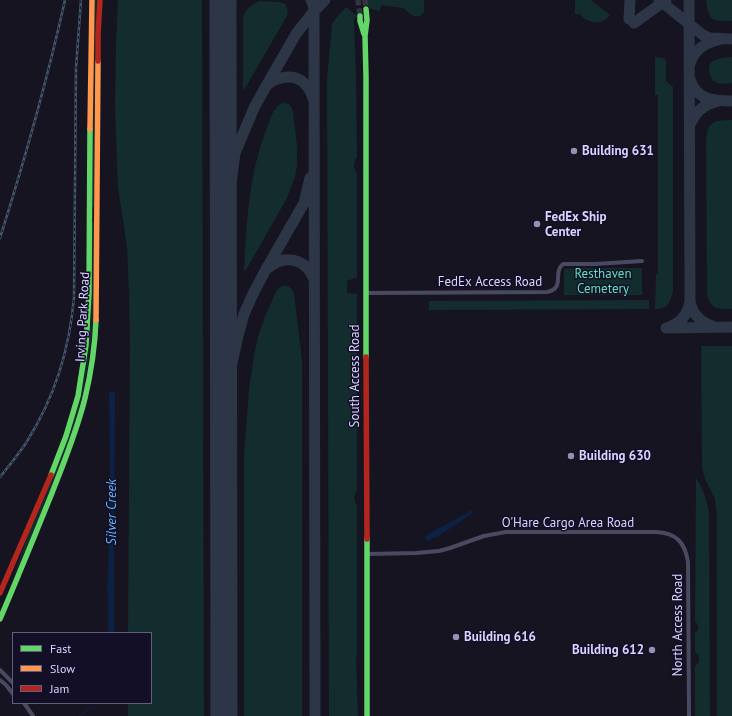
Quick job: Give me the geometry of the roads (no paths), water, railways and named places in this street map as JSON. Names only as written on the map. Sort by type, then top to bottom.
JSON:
[{"type":"main road","name":"Irving Park Road","points":[[0,593],[49,481],[62,446],[77,397],[86,353],[89,293],[90,25],[92,0]]},
{"type":"main road","name":"Irving Park Road","points":[[0,619],[70,449],[78,426],[94,350],[96,313],[98,35],[100,0]]},
{"type":"main road","name":"South Access Road","points":[[366,9],[367,716]]},
{"type":"main road","name":"South Access Road","points":[[360,16],[360,21],[365,36]]},
{"type":"street","name":"FedEx Access Road","points":[[366,293],[547,292],[556,288],[558,283],[558,268],[562,264],[595,264],[642,261]]},
{"type":"street","name":"O'Hare Cargo Area Road","points":[[367,554],[438,551],[484,536],[506,532],[664,532],[676,538]]},
{"type":"street","name":"North Access Road","points":[[676,538],[687,552],[688,562],[689,716]]},
{"type":"street","points":[[0,670],[12,682]]},
{"type":"street","points":[[0,680],[12,693]]},
{"type":"street","points":[[25,704],[33,716]]},
{"type":"water","name":"Silver Creek","points":[[109,392],[115,392],[114,632],[108,632],[107,589],[110,465]]},
{"type":"water","points":[[472,510],[473,513],[439,536],[430,540],[429,542],[425,539],[425,536]]},
{"type":"waterway","points":[[79,716],[94,706]]},
{"type":"tunnel","points":[[358,0],[360,16]]},
{"type":"tunnel","points":[[365,0],[366,9]]},
{"type":"railway","points":[[0,238],[35,120],[65,0]]},
{"type":"railway","points":[[0,477],[26,443],[53,391],[64,355],[72,318],[74,298],[76,68],[81,0]]},
{"type":"place","name":"Building 631","points":[[574,151]]},
{"type":"place","name":"FedEx Ship Center","points":[[537,224]]},
{"type":"place","name":"Building 630","points":[[571,456]]},
{"type":"place","name":"Building 616","points":[[456,637]]},
{"type":"place","name":"Building 612","points":[[652,650]]},
{"type":"park label","name":"Resthaven Cemetery","points":[[603,282]]}]
